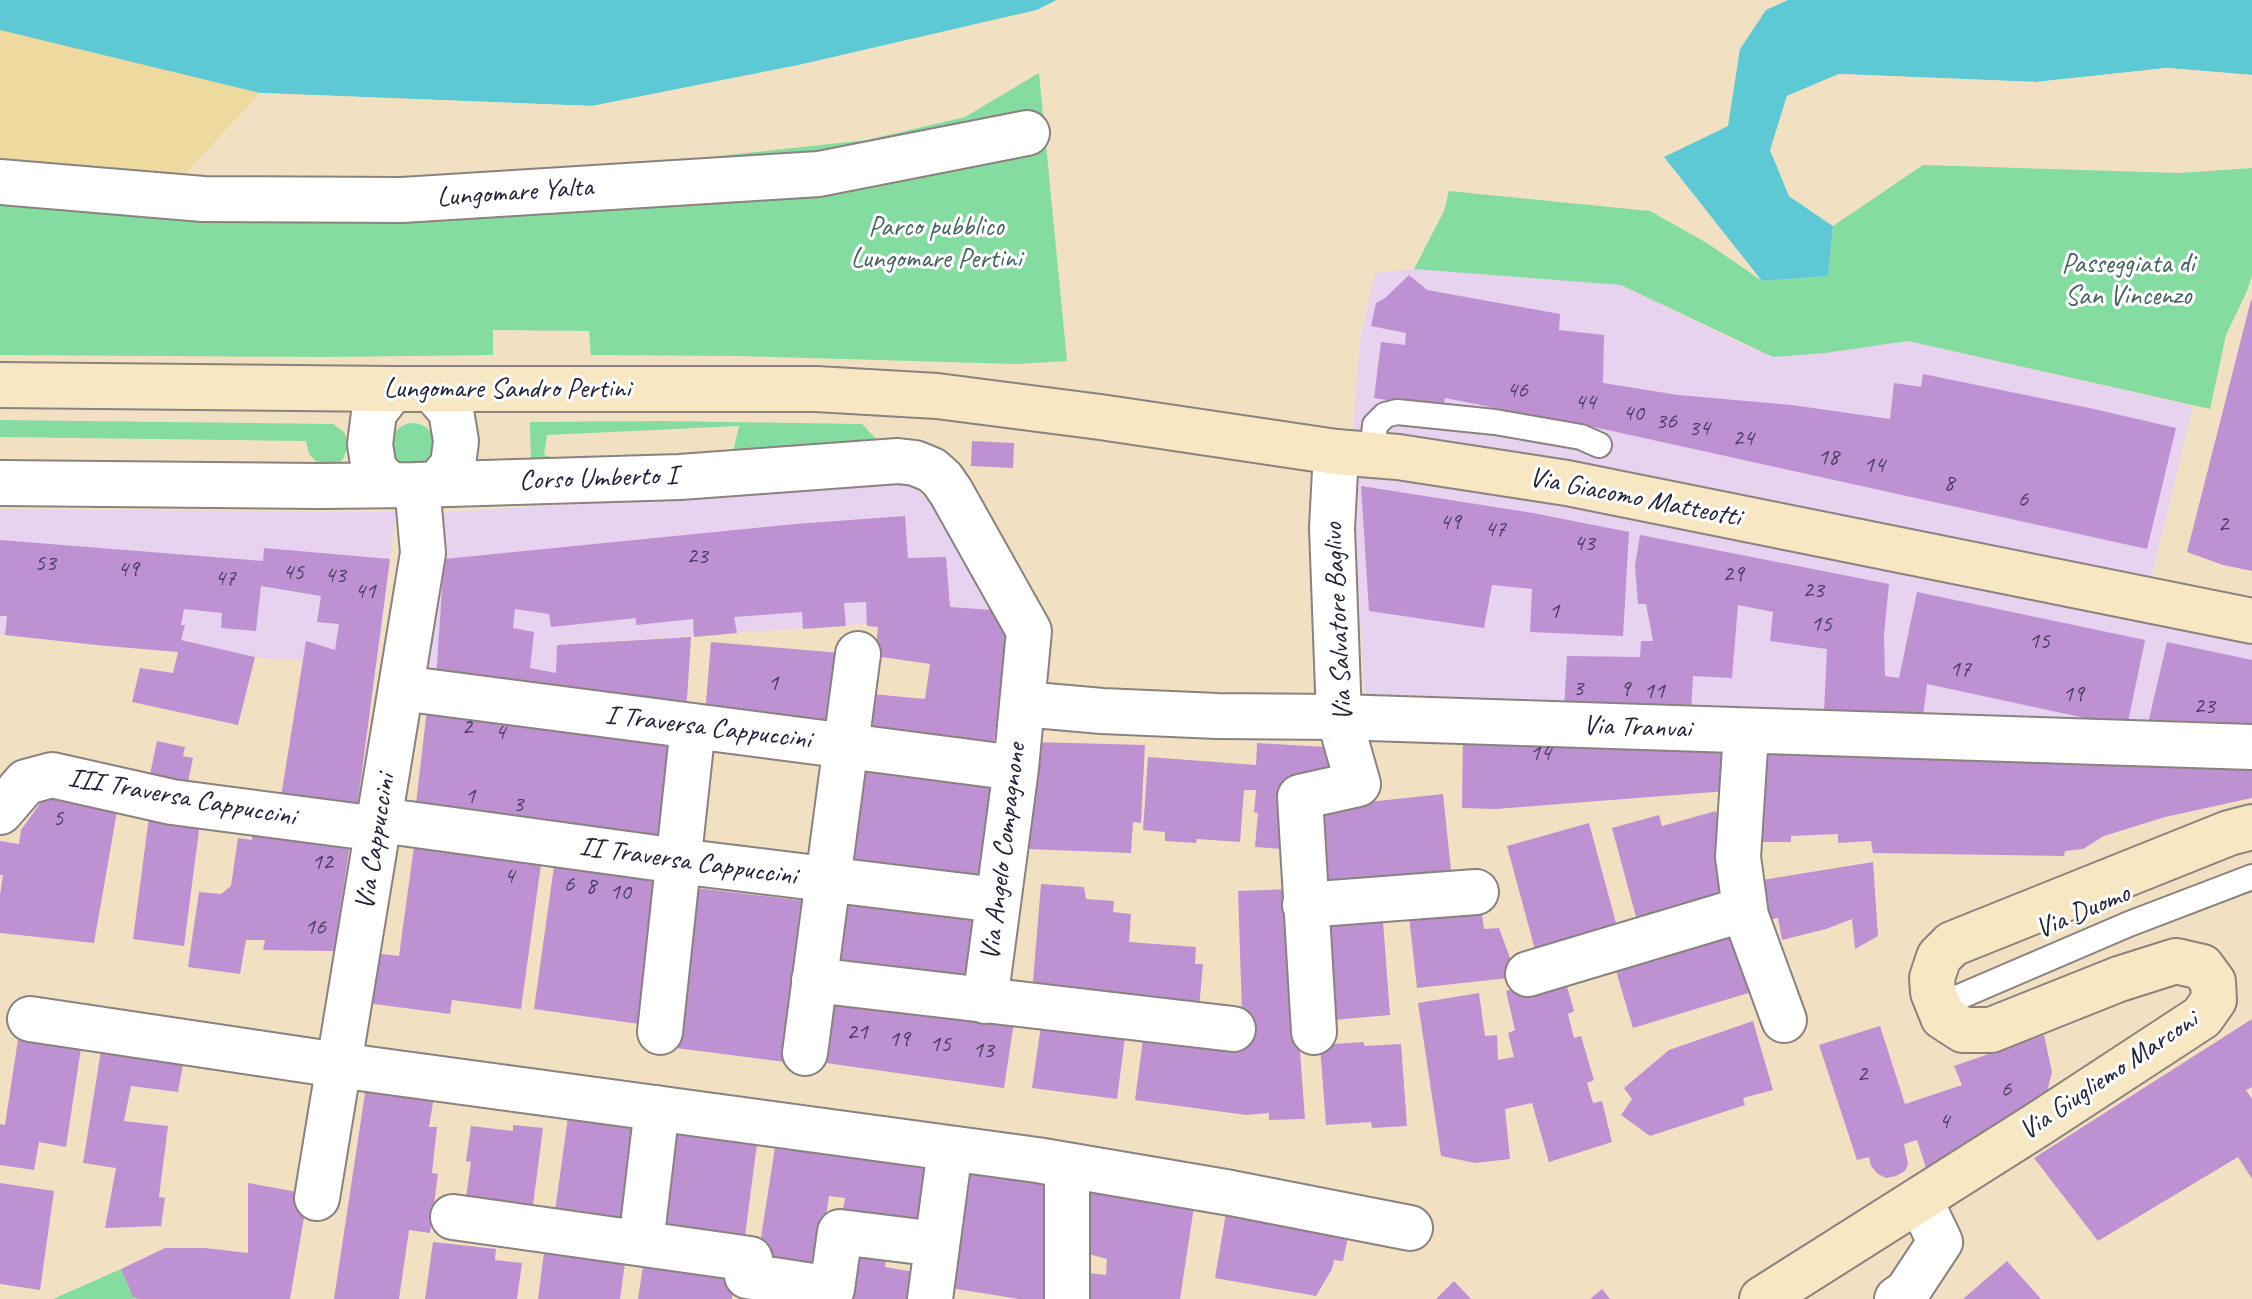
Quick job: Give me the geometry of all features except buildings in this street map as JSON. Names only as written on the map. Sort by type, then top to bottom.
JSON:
[{"type":"street","name":"Lungomare Yalta","points":[[0,182],[203,199],[402,200],[819,174],[1027,133]]},
{"type":"street","name":"Lungomare Sandro Pertini","points":[[0,385],[816,389],[937,396],[1013,406]]},
{"type":"street","points":[[412,389],[451,411],[456,441],[453,465],[415,485],[374,470],[370,444],[374,413],[412,389]]},
{"type":"street","name":"Via Giacomo Matteotti","points":[[1013,406],[1567,483],[2252,621]]},
{"type":"street","name":"Via Salvatore Baglivo","points":[[1314,1032],[1300,797],[1358,784],[1339,717],[1332,528],[1354,454]]},
{"type":"street","name":"Corso Umberto I","points":[[0,483],[415,485],[680,477],[898,461],[915,463],[932,470],[942,479],[1029,631],[1023,704]]},
{"type":"street","name":"Via Cappuccini","points":[[317,1198],[423,553],[415,485]]},
{"type":"street","points":[[805,1053],[858,654]]},
{"type":"street","name":"I Traversa Cappuccini","points":[[401,688],[1016,768]]},
{"type":"street","name":"Via Tranvai","points":[[1023,704],[1203,716],[1339,717],[2252,747]]},
{"type":"street","name":"Via Angelo Compagnone","points":[[985,1001],[1023,704]]},
{"type":"street","points":[[660,1032],[693,726]]},
{"type":"street","points":[[1746,732],[1738,857],[1746,916],[1784,1020]]},
{"type":"street","name":"III Traversa Cappuccini","points":[[0,812],[26,782],[52,775],[172,802],[379,824]]},
{"type":"street","name":"II Traversa Cappuccini","points":[[379,824],[997,900]]},
{"type":"street","points":[[1938,1006],[1932,978],[1939,957],[1952,944],[2229,833],[2252,827]]},
{"type":"street","points":[[1305,905],[1476,892]]},
{"type":"street","points":[[1528,974],[1745,909]]},
{"type":"street","name":"Via Giugliemo Marconi","points":[[1762,1299],[2202,1017],[2214,1000],[2213,982],[2202,967],[2176,961],[2119,979],[1991,1030],[1963,1030],[1943,1017],[1938,1006]]},
{"type":"street","points":[[814,980],[1233,1029]]},
{"type":"street","points":[[30,1019],[1067,1166],[1231,1193],[1410,1228]]},
{"type":"street","points":[[641,1243],[657,1108]]},
{"type":"street","points":[[930,1299],[950,1149]]},
{"type":"street","points":[[1067,1166],[1067,1299]]},
{"type":"street","points":[[1897,1299],[1907,1292],[1940,1242],[1920,1200]]},
{"type":"street","points":[[453,1217],[750,1259],[747,1276],[832,1289],[840,1232],[937,1244]]},
{"type":"lane","points":[[1354,454],[1385,415],[1397,412],[1495,422],[1581,437],[1599,445]]},
{"type":"lane","name":"Via Duomo","points":[[1938,1006],[2129,924],[2252,877]]},
{"type":"shaded area","points":[[1414,269],[1621,285],[1750,348],[1825,353],[1908,341],[2193,406],[2141,620],[2252,645],[2252,736],[1366,709],[1351,484],[1360,341],[1375,273]]},
{"type":"shaded area","points":[[910,484],[941,512],[1010,628],[953,638],[863,624],[558,645],[555,702],[421,686],[443,512]]},
{"type":"shaded area","points":[[0,509],[396,512],[377,666],[255,657],[181,640],[178,652],[0,634]]},
{"type":"green space","name":"Parco pubblico Lungomare Pertini","points":[[1039,73],[1067,361],[1017,364],[591,355],[589,331],[493,330],[493,355],[0,355],[0,166],[180,179],[356,179],[663,162],[867,140],[965,117]]},
{"type":"green space","name":"Passeggiata di San Vincenzo","points":[[1923,165],[2179,173],[2252,168],[2252,275],[2226,335],[2210,409],[1908,341],[1773,357],[1621,285],[1414,269],[1444,211],[1449,191],[1650,211],[1707,243],[1762,281],[1828,276],[1833,226]]},
{"type":"green space","points":[[0,420],[333,424],[344,432],[349,444],[343,459],[326,465],[318,463],[309,454],[306,441],[0,437]]},
{"type":"green space","points":[[530,422],[862,424],[878,441],[733,452],[739,426],[547,435],[544,455],[555,458],[552,463],[531,465]]},
{"type":"green space","points":[[413,423],[428,430],[435,445],[428,460],[413,467],[398,460],[391,445],[398,430]]},
{"type":"green space","points":[[121,1269],[133,1297],[141,1299],[53,1299]]},
{"type":"sand","points":[[0,30],[260,93],[180,179],[0,166]]},
{"type":"water","points":[[0,0],[1057,0],[1037,10],[799,65],[592,106],[260,93],[0,30]]},
{"type":"water","points":[[1788,0],[2252,0],[2252,75],[2167,68],[2036,82],[1839,74],[1787,96],[1771,150],[1789,196],[1833,226],[1828,276],[1762,281],[1664,157],[1728,126],[1740,49],[1766,10]]},
{"type":"pier","points":[[1061,0],[1038,14],[800,69],[593,110],[257,96],[260,93],[592,106],[799,65],[1037,10]]},
{"type":"pier","points":[[2167,68],[2252,75],[2252,79],[2167,72],[2036,86],[1840,78],[1790,99],[1775,150],[1792,193],[1836,224],[1833,226],[1789,196],[1770,150],[1787,96],[1839,74],[2036,82]]}]
